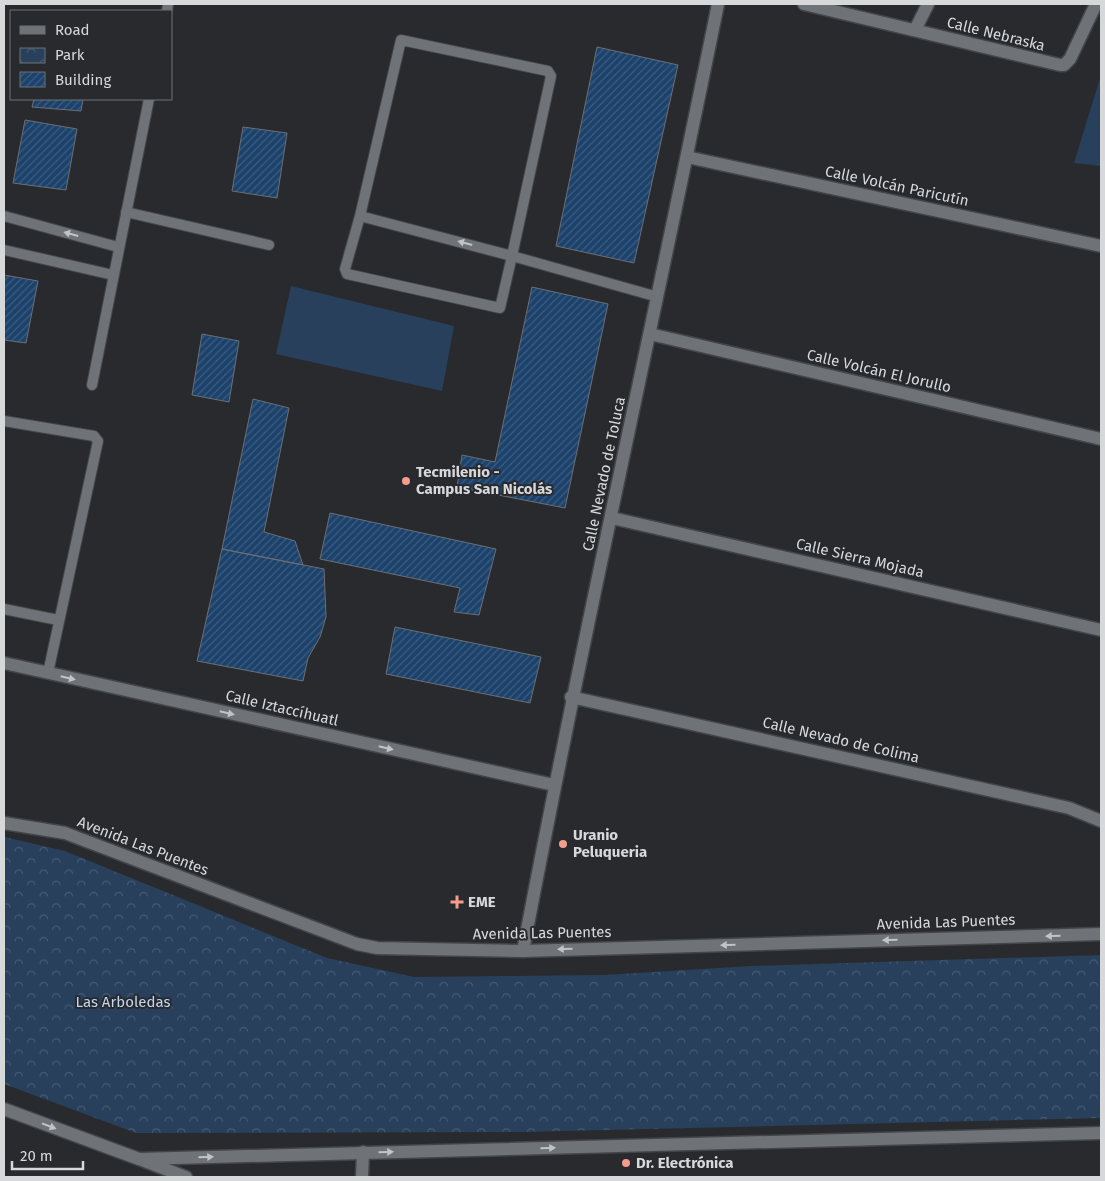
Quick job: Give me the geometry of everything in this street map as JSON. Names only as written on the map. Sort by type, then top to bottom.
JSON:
[{"type":"street","name":"Calle Nevado de Toluca","points":[[523,951],[571,697],[612,518],[718,4]]},
{"type":"street","name":"Calle Nebraska","points":[[804,4],[1055,65],[1064,65],[1070,59],[1096,4]]},
{"type":"street","points":[[915,30],[928,4]]},
{"type":"street","name":"Calle Volcán Paricutín","points":[[687,157],[1101,246]]},
{"type":"street","name":"Calle Volcán El Jorullo","points":[[650,334],[1101,439]]},
{"type":"street","name":"Calle Sierra Mojada","points":[[612,518],[1101,630]]},
{"type":"street","name":"Calle Iztaccíhuatl","points":[[4,664],[554,785]]},
{"type":"street","name":"Calle Nevado de Colima","points":[[571,697],[1069,808],[1101,821]]},
{"type":"street","name":"Avenida Las Puentes","points":[[4,823],[65,833],[357,944],[386,949],[523,951],[1101,934]]},
{"type":"street","points":[[4,1109],[186,1177]]},
{"type":"street","points":[[139,1159],[1101,1133]]},
{"type":"street","points":[[362,1177],[363,1152]]},
{"type":"lane","points":[[401,40],[548,71],[551,76],[512,256],[501,306],[498,308],[347,274],[345,269],[360,216],[401,40]]},
{"type":"lane","points":[[92,384],[149,100]]},
{"type":"lane","points":[[126,212],[269,245]]},
{"type":"lane","points":[[4,216],[118,247]]},
{"type":"lane","points":[[360,216],[658,297]]},
{"type":"lane","points":[[4,250],[113,275]]},
{"type":"lane","points":[[4,421],[97,438],[48,673]]},
{"type":"lane","points":[[4,609],[58,620]]},
{"type":"green space","points":[[1101,75],[1101,166],[1074,163]]},
{"type":"green space","points":[[291,286],[454,326],[442,391],[276,354]]},
{"type":"green space","name":"Las Arboledas","points":[[4,837],[65,851],[327,958],[414,977],[605,975],[751,966],[1101,955],[1101,1118],[521,1132],[136,1133],[4,1084]]},
{"type":"building","points":[[597,47],[678,65],[634,263],[556,246]]},
{"type":"building","points":[[34,100],[83,100],[81,111],[32,107]]},
{"type":"building","points":[[25,120],[77,129],[66,190],[13,183]]},
{"type":"building","points":[[243,127],[287,133],[277,198],[232,191]]},
{"type":"building","points":[[4,275],[38,281],[26,343],[4,340]]},
{"type":"building","points":[[532,287],[608,304],[565,508],[457,487],[462,455],[495,462]]},
{"type":"building","points":[[202,334],[239,341],[229,402],[192,395]]},
{"type":"building","points":[[253,399],[289,408],[264,532],[295,541],[303,565],[222,549]]},
{"type":"building","points":[[330,513],[496,549],[479,615],[454,612],[460,588],[320,559]]},
{"type":"building","points":[[222,549],[324,569],[326,617],[320,637],[308,658],[303,681],[197,661]]},
{"type":"building","points":[[395,627],[541,657],[530,703],[386,674]]},
{"type":"place","name":"Tecmilenio - Campus San Nicolás","points":[[406,481]]},
{"type":"place","name":"Uranio Peluqueria","points":[[563,844]]},
{"type":"place","name":"EME","points":[[457,902]]},
{"type":"place","name":"Dr. Electrónica","points":[[626,1163]]}]
